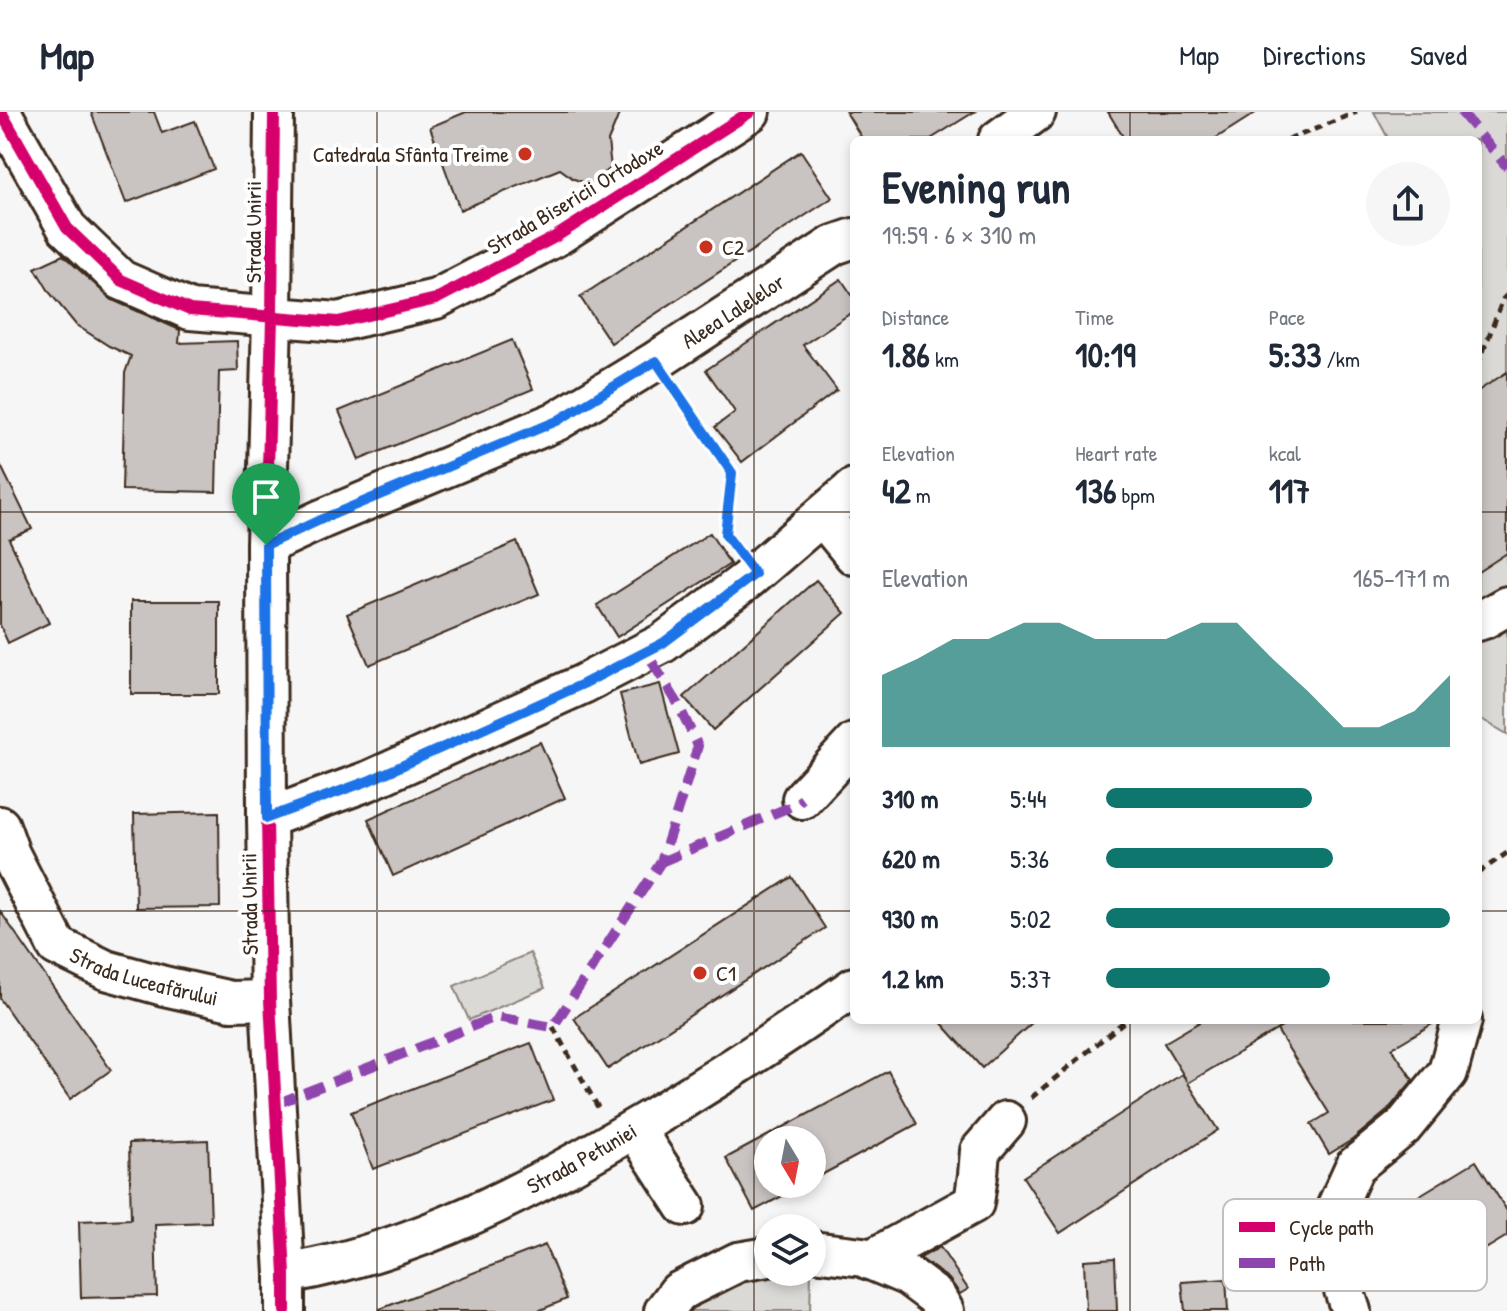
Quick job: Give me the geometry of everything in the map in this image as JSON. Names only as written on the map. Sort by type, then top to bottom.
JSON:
[{"type":"street","name":"Strada Bisericii Ortodoxe","points":[[1,112],[67,228],[121,280],[190,310],[338,322],[436,299],[555,237],[750,112]]},
{"type":"street","name":"Strada Unirii","points":[[274,112],[266,545],[267,818],[270,1000],[285,1293]]},
{"type":"street","points":[[1003,136],[1036,112]]},
{"type":"street","name":"Aleea Lalelelor","points":[[266,545],[557,421],[656,361],[834,245],[850,239]]},
{"type":"street","points":[[267,818],[368,781],[583,684],[663,643],[755,574],[850,492]]},
{"type":"street","points":[[822,516],[850,550]]},
{"type":"street","points":[[1482,620],[1507,606]]},
{"type":"street","points":[[802,799],[850,747]]},
{"type":"street","name":"Strada Luceafărului","points":[[0,826],[10,854],[57,946],[106,970],[164,986],[231,1001],[270,1000]]},
{"type":"street","name":"Strada Petuniei","points":[[285,1293],[318,1269],[375,1253],[443,1227],[539,1183],[771,1045],[850,990]]},
{"type":"street","points":[[1340,1199],[1355,1166],[1403,1127],[1448,1072],[1461,1024]]},
{"type":"street","points":[[870,1260],[974,1203],[980,1151],[1006,1121]]},
{"type":"street","points":[[625,1134],[685,1206]]},
{"type":"street","points":[[826,1253],[863,1257],[908,1276],[936,1297],[944,1311]]},
{"type":"street","points":[[664,1311],[678,1292],[738,1262],[754,1259]]},
{"type":"street","points":[[1344,1291],[1351,1311]]},
{"type":"path","points":[[1298,136],[1357,112]]},
{"type":"path","points":[[1482,354],[1507,295]]},
{"type":"path","points":[[1482,338],[1488,337]]},
{"type":"path","points":[[656,361],[732,473],[725,534],[755,574]]},
{"type":"path","points":[[1482,870],[1507,853]]},
{"type":"path","points":[[1006,1121],[1121,1024]]},
{"type":"path","points":[[553,1027],[625,1134]]},
{"type":"shaded area","points":[[1374,112],[1507,112],[1507,734],[1482,719],[1482,136],[1387,136]]},
{"type":"shaded area","points":[[530,953],[545,988],[469,1020],[454,986]]},
{"type":"shaded area","points":[[754,1276],[754,1286],[811,1286],[810,1311],[668,1311],[680,1295]]},
{"type":"building","points":[[91,112],[154,112],[162,133],[195,121],[214,169],[126,203]]},
{"type":"building","name":"Catedrala Sfânta Treime","points":[[466,112],[620,112],[608,141],[611,168],[589,184],[574,179],[560,169],[460,210],[430,127]]},
{"type":"building","points":[[846,112],[974,112],[935,136],[861,136]]},
{"type":"building","points":[[1108,112],[1257,112],[1219,136],[1123,136]]},
{"type":"building","name":"C2","points":[[801,151],[832,198],[611,343],[580,297]]},
{"type":"building","points":[[63,255],[112,300],[180,330],[179,343],[237,341],[238,371],[219,372],[216,492],[122,490],[125,373],[131,356],[76,325],[50,293],[35,268]]},
{"type":"building","points":[[841,279],[850,292],[850,314],[803,345],[837,390],[742,462],[715,427],[735,412],[706,370]]},
{"type":"building","points":[[512,340],[533,389],[359,460],[339,411]]},
{"type":"building","points":[[1507,372],[1507,553],[1482,569],[1482,388]]},
{"type":"building","points":[[0,464],[32,529],[9,539],[49,623],[8,643],[0,625]]},
{"type":"building","points":[[710,533],[730,564],[617,637],[597,605]]},
{"type":"building","points":[[517,542],[539,594],[369,665],[347,614]]},
{"type":"building","points":[[816,580],[845,613],[713,730],[684,697]]},
{"type":"building","points":[[131,601],[219,601],[219,694],[131,694]]},
{"type":"building","points":[[660,684],[679,754],[639,765],[620,694]]},
{"type":"building","points":[[540,742],[565,798],[393,876],[368,819]]},
{"type":"building","points":[[219,812],[220,907],[136,908],[134,814]]},
{"type":"building","name":"C1","points":[[792,877],[825,928],[608,1069],[574,1018]]},
{"type":"building","points":[[0,911],[111,1070],[70,1099],[0,999]]},
{"type":"building","points":[[943,1024],[1031,1024],[982,1068]]},
{"type":"building","points":[[1196,1024],[1286,1024],[1188,1083],[1218,1130],[1060,1233],[1023,1177],[1182,1074],[1187,1081],[1164,1043]]},
{"type":"building","points":[[1287,1024],[1432,1024],[1392,1048],[1413,1080],[1387,1111],[1352,1140],[1329,1154],[1311,1124],[1329,1113],[1277,1030]]},
{"type":"building","points":[[531,1043],[553,1100],[373,1169],[351,1112]]},
{"type":"building","points":[[888,1071],[917,1124],[826,1173],[826,1126],[786,1126]]},
{"type":"building","points":[[208,1140],[211,1222],[155,1224],[157,1296],[81,1298],[79,1221],[131,1219],[129,1143]]},
{"type":"building","points":[[754,1143],[754,1198],[779,1198],[754,1211],[726,1158]]},
{"type":"building","points":[[1476,1161],[1507,1211],[1507,1236],[1487,1248],[1487,1199],[1413,1199]]},
{"type":"building","points":[[545,1245],[567,1299],[538,1311],[380,1311],[380,1309]]},
{"type":"building","points":[[940,1247],[968,1289],[960,1294],[949,1279],[920,1258]]},
{"type":"building","points":[[1115,1258],[1117,1311],[1086,1311],[1084,1260]]},
{"type":"building","points":[[1223,1279],[1228,1311],[1185,1311],[1182,1282]]},
{"type":"marked path","points":[[1461,112],[1481,136]]},
{"type":"marked path","points":[[1482,137],[1507,167]]},
{"type":"marked path","points":[[276,1104],[496,1017],[553,1027],[661,862],[698,746],[677,702],[646,652]]},
{"type":"marked path","points":[[661,862],[802,799]]},
{"type":"cycle path","points":[[1,112],[67,228],[121,280],[190,310],[338,322],[436,299],[555,237],[750,112]]},
{"type":"cycle path","points":[[274,112],[266,545],[267,818],[270,1000],[285,1311]]},
{"type":"place","name":"Catedrala Sfânta Treime","points":[[525,154]]},
{"type":"place","name":"C2","points":[[706,247]]},
{"type":"place","name":"C1","points":[[700,973]]},
{"type":"route","points":[[656,361],[732,473],[725,534],[755,574],[663,643],[583,684],[368,781],[267,818],[266,545],[557,421],[656,361]]}]
